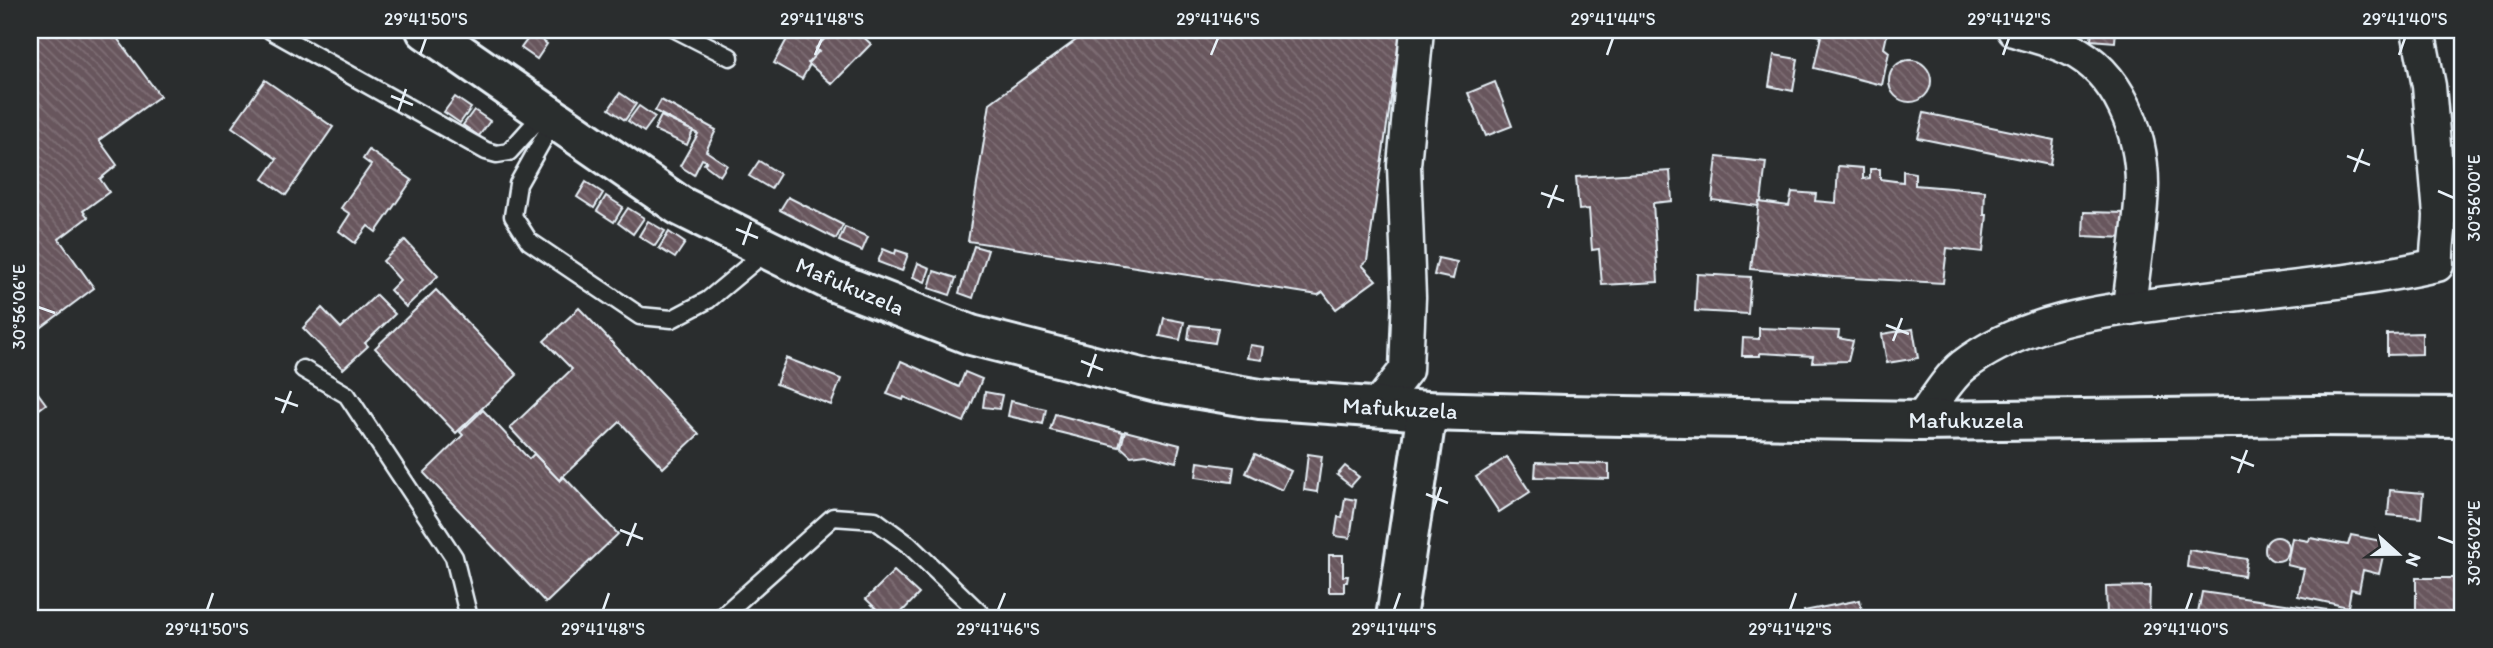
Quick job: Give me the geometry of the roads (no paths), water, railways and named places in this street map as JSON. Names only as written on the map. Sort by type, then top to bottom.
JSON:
[{"type":"main road","name":"Mafukuzela","points":[[426,30],[680,206],[832,281],[971,335],[1157,382],[1247,397],[1427,411],[1920,421],[2463,417]]},
{"type":"main road","points":[[1396,618],[1427,411]]},
{"type":"street","points":[[1376,408],[1406,370],[1409,297],[1404,165],[1416,30]]},
{"type":"street","points":[[2014,30],[2071,49],[2098,69],[2119,93],[2133,127],[2142,184],[2129,308]]},
{"type":"street","points":[[1920,421],[1961,368],[1998,344],[2037,328],[2101,311],[2450,266],[2436,245],[2440,233],[2436,163],[2429,86],[2418,30]]},
{"type":"lane","points":[[270,30],[486,152],[509,152],[549,117]]},
{"type":"lane","points":[[677,30],[730,57]]},
{"type":"lane","points":[[549,117],[518,184],[513,215],[529,242],[640,316],[672,319],[708,300],[768,250]]},
{"type":"lane","points":[[303,369],[347,395],[454,557],[469,618]]},
{"type":"lane","points":[[720,618],[833,517],[874,520],[909,545],[985,618]]}]
